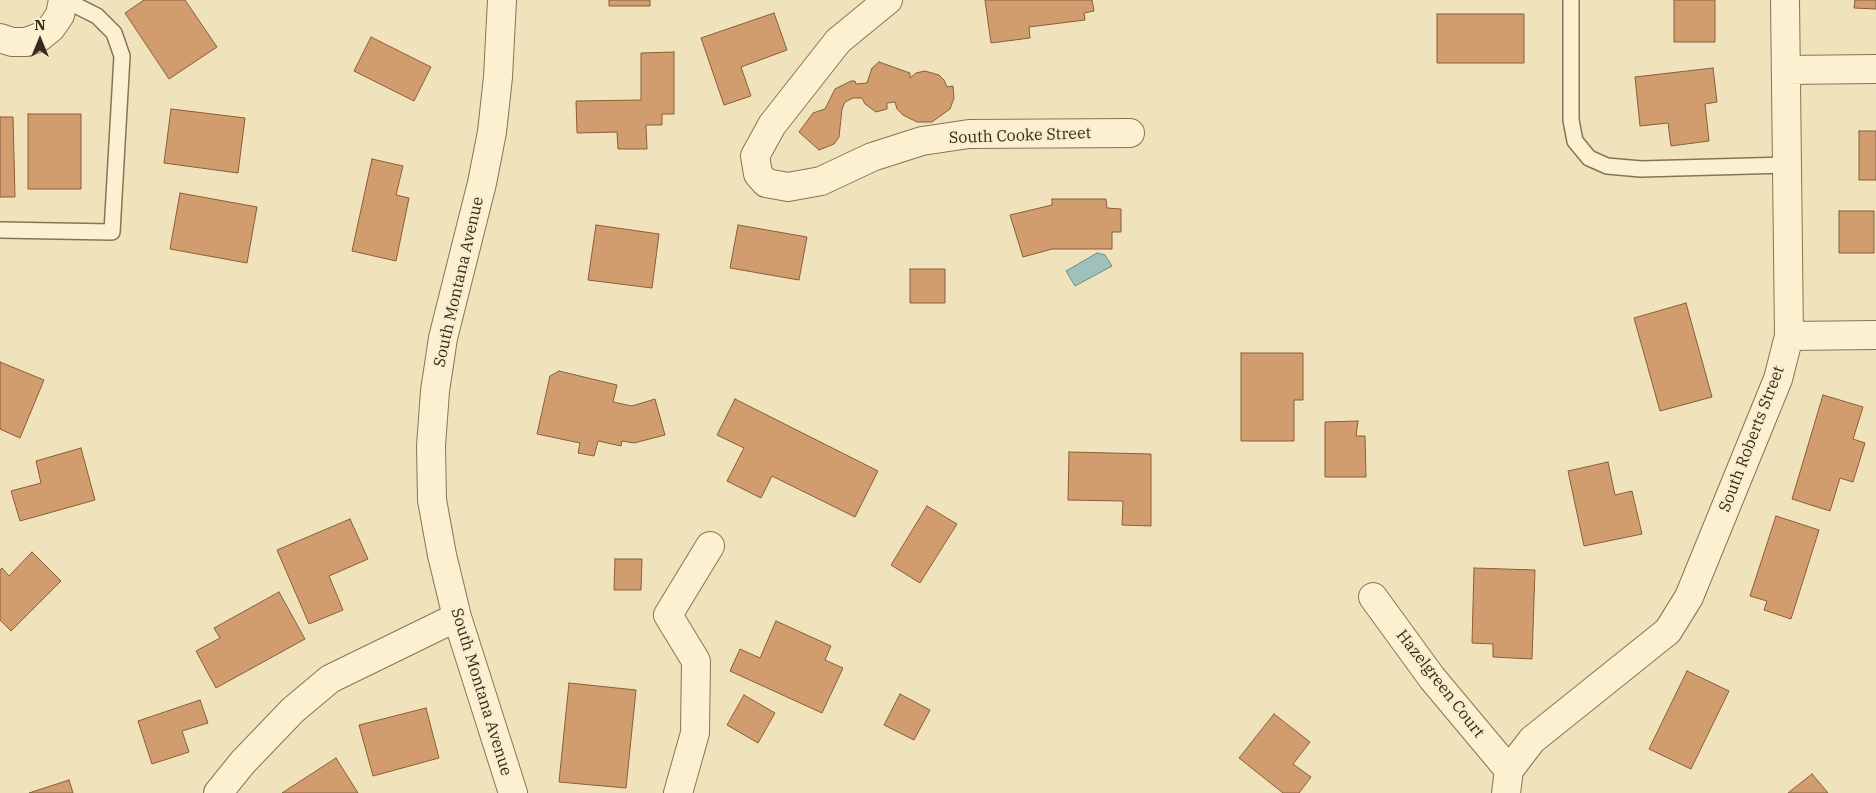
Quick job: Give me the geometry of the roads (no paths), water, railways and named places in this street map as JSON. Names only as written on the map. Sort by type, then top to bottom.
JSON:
[{"type":"street","points":[[0,38],[12,42],[26,42],[40,37],[51,28],[60,15],[64,0]]},
{"type":"street","name":"South Montana Avenue","points":[[502,0],[498,77],[492,132],[482,183],[443,338],[435,391],[431,446],[432,500],[456,617],[513,793]]},
{"type":"street","name":"South Cooke Street","points":[[888,0],[838,41],[772,125],[755,156],[758,174],[766,183],[788,186],[821,180],[872,157],[932,139],[969,134],[1130,133]]},
{"type":"street","name":"South Roberts Street","points":[[1508,782],[1532,740],[1668,631],[1689,597],[1778,379],[1789,336],[1785,0]]},
{"type":"street","points":[[1786,70],[1876,69]]},
{"type":"street","points":[[1789,336],[1876,335]]},
{"type":"street","points":[[678,793],[695,732],[696,661],[668,614],[710,546]]},
{"type":"street","name":"Hazelgreen Court","points":[[1373,597],[1508,782]]},
{"type":"street","points":[[218,793],[243,762],[293,710],[330,679],[456,617]]},
{"type":"lane","points":[[0,230],[112,232],[122,56],[114,33],[97,16],[64,0]]},
{"type":"lane","points":[[1571,0],[1571,120],[1575,141],[1589,158],[1607,166],[1641,169],[1787,165]]},
{"type":"water","points":[[1097,253],[1105,255],[1112,266],[1075,286],[1066,271]]}]
